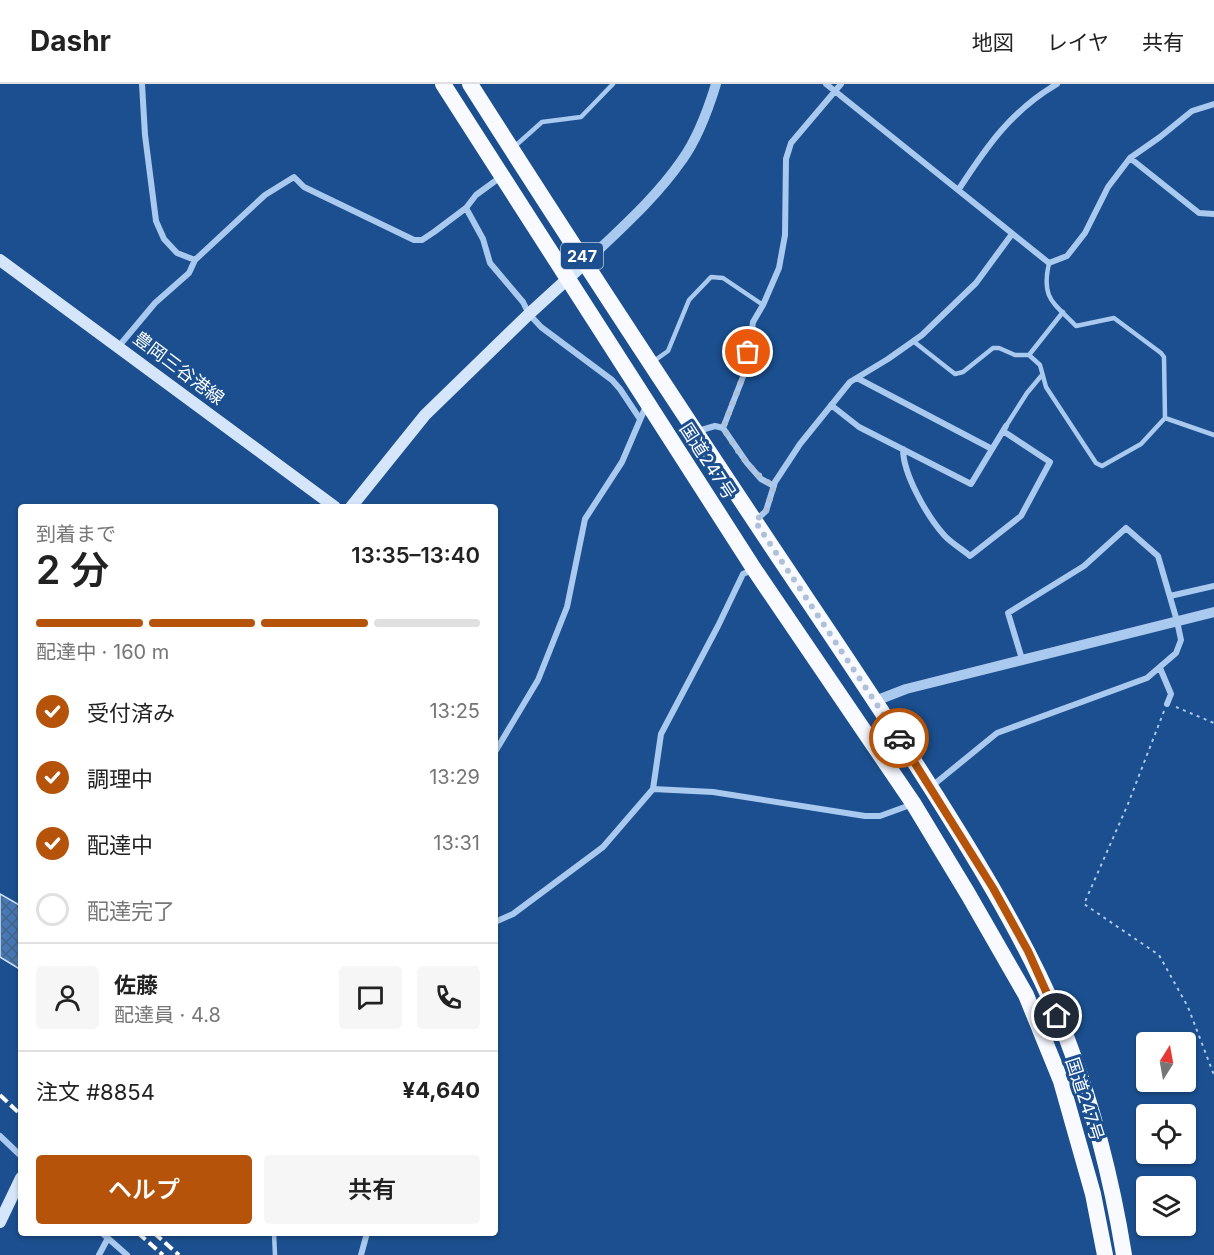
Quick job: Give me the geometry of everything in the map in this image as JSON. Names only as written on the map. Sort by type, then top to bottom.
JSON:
[{"type":"highway","name":"国道247号","points":[[443,84],[754,569],[913,804],[1026,995],[1061,1080],[1093,1194],[1105,1255]]},
{"type":"highway","name":"国道247号","points":[[470,84],[695,432],[931,787],[993,888],[1023,942],[1066,1037],[1098,1132],[1114,1195],[1124,1255]]},
{"type":"main road","name":"豊岡三谷港線","points":[[0,260],[331,504]]},
{"type":"main road","points":[[353,504],[425,415],[586,262]]},
{"type":"main road","points":[[0,1222],[18,1184]]},
{"type":"street","points":[[142,84],[156,221],[164,239],[177,253],[195,260]]},
{"type":"street","points":[[586,262],[652,197],[683,159],[706,116],[716,84]]},
{"type":"street","points":[[826,84],[1050,263],[1067,256],[1085,233],[1108,187],[1130,158],[1192,111],[1214,104]]},
{"type":"street","points":[[723,428],[746,369],[753,322],[779,268],[785,235],[786,159],[791,143],[841,84]]},
{"type":"street","points":[[959,189],[991,141],[1011,118],[1038,95],[1057,84]]},
{"type":"street","points":[[1130,158],[1198,213],[1214,214]]},
{"type":"street","points":[[119,346],[155,303],[189,273],[195,260],[265,195],[294,177],[304,187],[414,240],[422,240],[466,208],[476,195],[502,176]]},
{"type":"street","points":[[466,208],[483,238],[490,263],[523,302],[529,314],[541,327],[612,380],[640,419]]},
{"type":"street","points":[[755,521],[766,511],[774,486],[800,444],[850,382],[913,341],[976,283],[1012,234]]},
{"type":"street","points":[[857,378],[992,448]]},
{"type":"street","points":[[498,747],[538,680],[567,607],[585,519],[622,462],[647,403]]},
{"type":"street","points":[[831,405],[859,427],[903,449],[971,484],[1004,428],[1050,462],[1020,516],[970,556],[944,535],[918,496],[903,462],[903,449]]},
{"type":"street","points":[[695,432],[716,426],[723,428],[761,479],[774,486]]},
{"type":"street","points":[[931,787],[997,733],[1147,678],[1176,652],[1180,640],[1177,621],[1158,556],[1126,528],[1084,566],[1008,613],[1022,659]]},
{"type":"street","points":[[498,921],[513,914],[603,847],[653,789],[661,734],[743,574],[754,569]]},
{"type":"street","points":[[1170,596],[1214,586]]},
{"type":"street","points":[[875,701],[906,689],[1214,612]]},
{"type":"street","points":[[1160,668],[1171,694],[1167,704]]},
{"type":"street","points":[[653,789],[712,792],[865,816],[880,816],[913,804]]},
{"type":"street","points":[[0,1136],[18,1153]]},
{"type":"street","points":[[99,1255],[105,1236],[127,1255]]},
{"type":"street","points":[[361,1255],[366,1236]]},
{"type":"lane","points":[[512,150],[542,122],[581,117],[613,84]]},
{"type":"lane","points":[[913,341],[955,374],[963,372],[993,348],[999,348],[1015,355],[1029,356],[1040,365],[1046,387],[1096,463],[1102,466],[1141,444],[1165,418],[1164,357],[1114,318],[1076,326],[1047,295],[1046,278],[1050,263]]},
{"type":"lane","points":[[651,362],[668,351],[689,300],[711,277],[723,278],[763,304]]},
{"type":"lane","points":[[1029,356],[1063,312]]},
{"type":"lane","points":[[1004,428],[1042,375]]},
{"type":"lane","points":[[1165,418],[1214,435]]},
{"type":"lane","points":[[274,1236],[275,1255]]},
{"type":"path","points":[[1214,723],[1167,704],[1128,804],[1084,904],[1159,955],[1188,1007],[1214,1075]]},
{"type":"building","points":[[0,894],[18,904],[18,968],[0,957]]},
{"type":"railway","points":[[0,1095],[18,1112]]},
{"type":"railway","points":[[141,1236],[163,1255]]},
{"type":"railway","points":[[157,1236],[179,1255]]},
{"type":"way so far","points":[[748,352],[746,369],[723,428],[761,479],[774,486],[766,511],[755,521],[899,738]]},
{"type":"route","points":[[899,738],[993,888],[1028,951],[1057,1016]]}]
